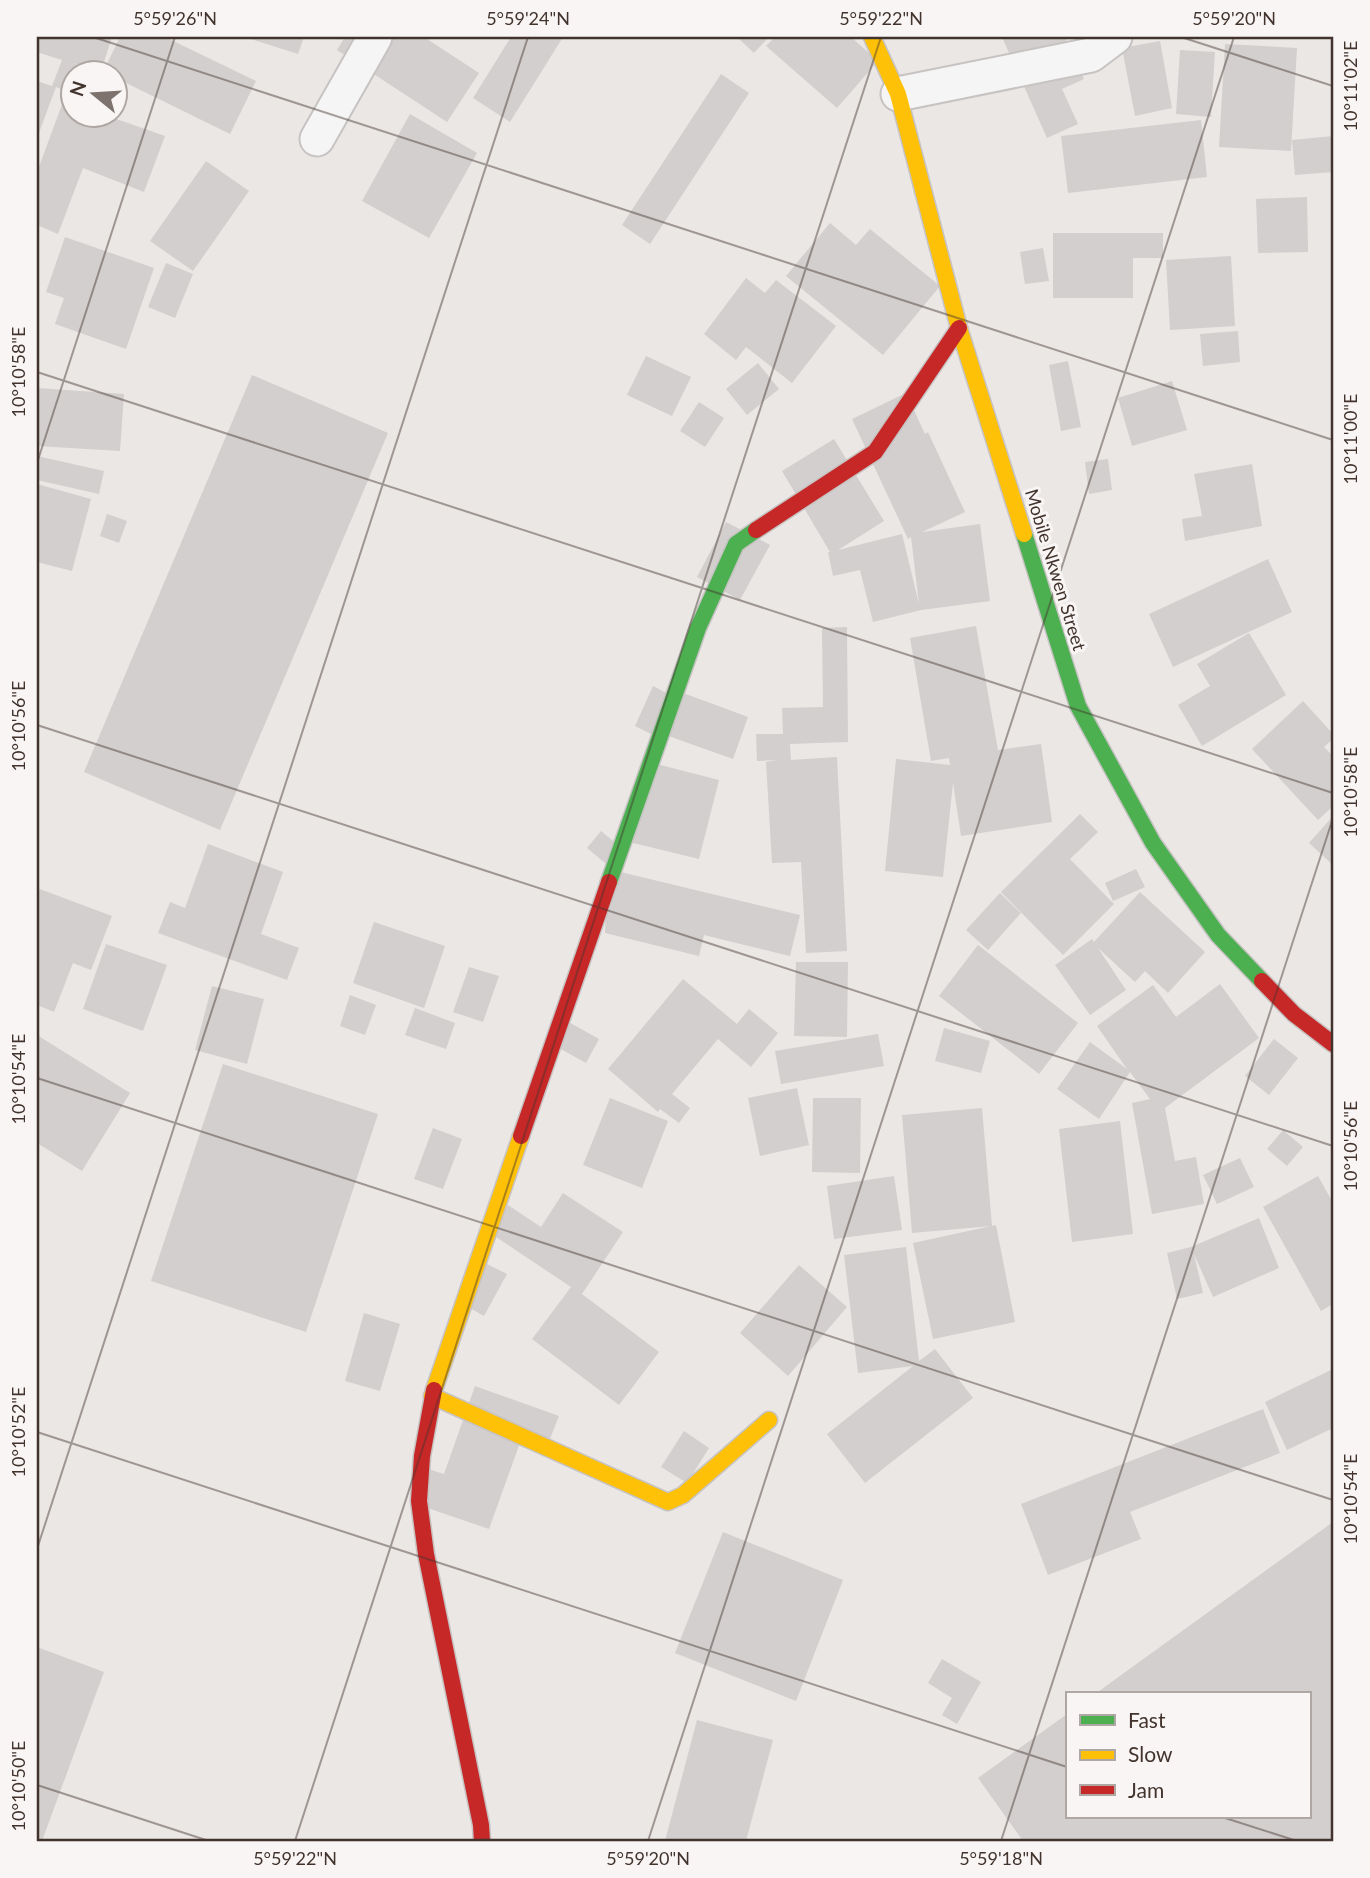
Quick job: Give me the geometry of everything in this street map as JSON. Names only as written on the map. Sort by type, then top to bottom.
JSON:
[{"type":"main road","name":"Mobile Nkwen Street","points":[[872,37],[898,94],[959,328],[1078,706],[1153,843],[1218,935],[1294,1014],[1333,1044]]},
{"type":"main road","points":[[482,1841],[426,1554],[419,1502],[422,1456],[432,1396],[662,727],[698,628],[736,544],[875,452],[959,328]]},
{"type":"main road","points":[[432,1396],[668,1502],[683,1495],[769,1420]]},
{"type":"street","points":[[317,139],[375,37]]},
{"type":"street","points":[[898,94],[1091,55],[1115,37]]},
{"type":"building","points":[[37,37],[112,37],[105,60],[62,60],[37,52]]},
{"type":"building","points":[[120,37],[165,37],[256,81],[230,134],[130,85],[130,60],[109,60]]},
{"type":"building","points":[[245,37],[304,37],[298,54]]},
{"type":"building","points":[[345,37],[424,37],[479,73],[447,122],[337,50]]},
{"type":"building","points":[[511,37],[563,37],[510,122],[473,98]]},
{"type":"building","points":[[737,37],[769,37],[754,53]]},
{"type":"building","points":[[775,37],[851,37],[878,61],[837,108],[766,46]]},
{"type":"building","points":[[1002,37],[1065,37],[1084,79],[1062,89],[1078,124],[1047,138]]},
{"type":"building","points":[[1160,41],[1172,108],[1135,116],[1122,48]]},
{"type":"building","points":[[1225,44],[1297,48],[1291,151],[1219,147]]},
{"type":"building","points":[[1180,50],[1215,52],[1211,117],[1176,114]]},
{"type":"building","points":[[60,65],[60,89],[56,87],[37,138],[37,81],[52,86]]},
{"type":"building","points":[[721,74],[749,93],[650,244],[622,225]]},
{"type":"building","points":[[60,110],[60,130],[130,130],[130,124],[165,136],[144,192],[83,168],[58,234],[37,225],[37,172]]},
{"type":"building","points":[[410,114],[477,153],[429,238],[362,201]]},
{"type":"building","points":[[1201,120],[1207,177],[1068,193],[1061,136]]},
{"type":"building","points":[[1333,136],[1333,172],[1295,175],[1292,140]]},
{"type":"building","points":[[206,161],[249,191],[193,271],[150,241]]},
{"type":"building","points":[[1307,197],[1308,252],[1258,253],[1256,199]]},
{"type":"building","points":[[830,223],[856,245],[870,229],[940,286],[883,355],[786,276]]},
{"type":"building","points":[[1053,233],[1163,233],[1163,258],[1133,258],[1133,298],[1053,298]]},
{"type":"building","points":[[65,237],[154,268],[126,349],[55,324],[64,298],[46,292]]},
{"type":"building","points":[[1043,248],[1049,281],[1025,284],[1020,252]]},
{"type":"building","points":[[1231,256],[1235,326],[1170,330],[1166,260]]},
{"type":"building","points":[[166,263],[193,274],[175,318],[148,307]]},
{"type":"building","points":[[746,278],[765,293],[776,280],[836,326],[792,383],[746,347],[736,360],[704,334]]},
{"type":"building","points":[[1238,331],[1240,362],[1203,366],[1200,334]]},
{"type":"building","points":[[646,356],[691,377],[672,416],[627,395]]},
{"type":"building","points":[[1068,361],[1081,427],[1061,431],[1049,365]]},
{"type":"building","points":[[758,363],[779,389],[747,415],[726,389]]},
{"type":"building","points":[[252,375],[388,433],[220,830],[84,772]]},
{"type":"building","points":[[1172,381],[1187,430],[1132,446],[1118,398]]},
{"type":"building","points":[[37,388],[124,394],[120,451],[37,446]]},
{"type":"building","points":[[906,393],[925,434],[928,432],[965,512],[922,532],[980,524],[990,601],[921,610],[873,622],[860,570],[833,576],[830,552],[782,471],[834,439],[884,521],[838,550],[902,534],[919,604],[911,537],[908,539],[852,419]]},
{"type":"building","points":[[699,402],[724,418],[705,447],[680,431]]},
{"type":"building","points":[[37,456],[104,471],[99,494],[37,480]]},
{"type":"building","points":[[1108,459],[1112,490],[1089,494],[1085,462]]},
{"type":"building","points":[[1252,464],[1262,526],[1185,541],[1182,519],[1202,516],[1194,474]]},
{"type":"building","points":[[37,484],[91,499],[72,571],[37,562]]},
{"type":"building","points":[[107,514],[127,521],[119,543],[100,536]]},
{"type":"building","points":[[726,522],[770,545],[740,600],[697,577]]},
{"type":"building","points":[[1268,559],[1292,612],[1173,667],[1149,614]]},
{"type":"building","points":[[976,626],[998,750],[1041,744],[1052,822],[961,836],[953,783],[943,877],[885,871],[896,759],[950,765],[949,758],[931,761],[910,638]]},
{"type":"building","points":[[847,627],[848,742],[790,744],[791,760],[837,757],[847,951],[806,953],[801,862],[772,863],[766,762],[777,760],[757,761],[756,734],[783,734],[782,708],[823,707],[822,628]]},
{"type":"building","points":[[1249,633],[1286,695],[1202,746],[1178,705],[1210,686],[1197,664]]},
{"type":"building","points":[[653,686],[672,696],[653,735],[635,726]]},
{"type":"building","points":[[675,690],[748,717],[733,759],[660,733]]},
{"type":"building","points":[[1303,701],[1333,734],[1333,739],[1324,747],[1333,756],[1333,806],[1318,820],[1252,749]]},
{"type":"building","points":[[645,761],[719,780],[699,859],[625,841]]},
{"type":"building","points":[[1080,814],[1098,832],[1070,859],[1114,904],[1063,955],[1001,892]]},
{"type":"building","points":[[1333,816],[1333,865],[1309,843]]},
{"type":"building","points":[[601,831],[624,850],[610,867],[587,848]]},
{"type":"building","points":[[208,844],[283,872],[261,934],[299,948],[287,980],[158,933],[170,902],[185,908]]},
{"type":"building","points":[[608,869],[800,915],[790,956],[704,935],[699,956],[605,933]]},
{"type":"building","points":[[1136,869],[1145,887],[1113,901],[1105,883]]},
{"type":"building","points":[[37,888],[112,916],[91,970],[73,963],[54,1012],[37,1005]]},
{"type":"building","points":[[1140,892],[1205,952],[1168,993],[1145,971],[1135,982],[1098,948],[1126,990],[1090,1015],[1055,965],[1092,939],[1094,942]]},
{"type":"building","points":[[1000,893],[1021,913],[988,950],[966,930]]},
{"type":"building","points":[[374,922],[445,946],[424,1008],[353,983]]},
{"type":"building","points":[[106,944],[167,965],[143,1031],[83,1009]]},
{"type":"building","points":[[978,945],[1078,1023],[1039,1074],[939,996]]},
{"type":"building","points":[[796,962],[848,962],[847,1037],[794,1036]]},
{"type":"building","points":[[469,967],[499,976],[483,1022],[453,1012]]},
{"type":"building","points":[[683,979],[737,1024],[749,1009],[778,1033],[751,1067],[718,1039],[672,1094],[690,1108],[679,1123],[660,1109],[658,1112],[608,1069]]},
{"type":"building","points":[[1220,984],[1259,1038],[1165,1108],[1175,1161],[1196,1157],[1204,1204],[1152,1214],[1132,1103],[1150,1099],[1130,1072],[1099,1119],[1057,1089],[1090,1042],[1127,1069],[1097,1026],[1153,985],[1176,1017]]},
{"type":"building","points":[[212,986],[264,999],[247,1064],[195,1050]]},
{"type":"building","points":[[350,995],[376,1005],[365,1035],[340,1026]]},
{"type":"building","points":[[415,1008],[455,1023],[446,1049],[405,1035]]},
{"type":"building","points":[[563,1019],[599,1039],[586,1063],[550,1043]]},
{"type":"building","points":[[944,1028],[990,1041],[981,1073],[935,1061]]},
{"type":"building","points":[[878,1034],[884,1066],[781,1084],[775,1051]]},
{"type":"building","points":[[37,1035],[130,1093],[82,1171],[37,1143]]},
{"type":"building","points":[[1274,1039],[1298,1058],[1269,1095],[1245,1076]]},
{"type":"building","points":[[223,1064],[378,1114],[306,1332],[151,1281]]},
{"type":"building","points":[[797,1088],[809,1145],[760,1156],[748,1098]]},
{"type":"building","points":[[610,1098],[668,1121],[642,1188],[583,1165]]},
{"type":"building","points":[[813,1098],[861,1098],[860,1173],[812,1172]]},
{"type":"building","points":[[982,1108],[992,1226],[912,1233],[902,1115]]},
{"type":"building","points":[[1120,1121],[1133,1234],[1072,1242],[1059,1129]]},
{"type":"building","points":[[433,1128],[462,1139],[443,1189],[414,1179]]},
{"type":"building","points":[[1283,1130],[1303,1147],[1287,1166],[1267,1149]]},
{"type":"building","points":[[1240,1158],[1254,1187],[1217,1204],[1203,1175]]},
{"type":"building","points":[[894,1176],[902,1230],[834,1239],[827,1186]]},
{"type":"building","points":[[1318,1176],[1333,1203],[1333,1304],[1321,1311],[1263,1207]]},
{"type":"building","points":[[563,1193],[623,1232],[582,1294],[659,1352],[619,1405],[532,1339],[571,1287],[490,1233],[508,1205],[541,1227]]},
{"type":"building","points":[[1259,1218],[1279,1268],[1213,1297],[1194,1254],[1203,1293],[1177,1299],[1167,1253],[1191,1247]]},
{"type":"building","points":[[996,1225],[1015,1322],[933,1339],[913,1243]]},
{"type":"building","points":[[906,1247],[919,1361],[935,1349],[973,1398],[865,1483],[827,1434],[913,1366],[858,1373],[844,1255]]},
{"type":"building","points":[[483,1262],[507,1274],[484,1316],[461,1303]]},
{"type":"building","points":[[799,1265],[847,1307],[788,1376],[740,1333]]},
{"type":"building","points":[[364,1313],[400,1324],[380,1391],[345,1381]]},
{"type":"building","points":[[1333,1369],[1333,1428],[1287,1450],[1265,1402]]},
{"type":"building","points":[[475,1386],[559,1416],[546,1449],[521,1440],[489,1529],[413,1503],[425,1468],[444,1474]]},
{"type":"building","points":[[1263,1409],[1280,1453],[1130,1512],[1141,1539],[1048,1575],[1021,1504]]},
{"type":"building","points":[[684,1431],[709,1448],[687,1483],[661,1467]]},
{"type":"building","points":[[1333,1522],[1333,1841],[1023,1841],[978,1778],[1066,1715],[1066,1818],[1310,1818],[1310,1692],[1098,1692]]},
{"type":"building","points":[[723,1532],[843,1580],[796,1701],[675,1653]]},
{"type":"building","points":[[37,1647],[104,1672],[42,1841],[37,1841]]},
{"type":"building","points":[[942,1659],[981,1682],[957,1724],[942,1715],[952,1698],[928,1683]]},
{"type":"building","points":[[697,1720],[773,1740],[746,1841],[665,1841]]},
{"type":"traffic: fast","points":[[609,882],[698,628],[736,544],[756,530]]},
{"type":"traffic: fast","points":[[1024,534],[1078,706],[1153,843],[1218,935],[1262,981]]},
{"type":"traffic: slow","points":[[872,37],[898,94],[959,328],[1024,534]]},
{"type":"traffic: slow","points":[[434,1390],[521,1136]]},
{"type":"traffic: slow","points":[[432,1396],[668,1502],[683,1495],[769,1420]]},
{"type":"traffic: jam","points":[[756,530],[875,452],[959,328]]},
{"type":"traffic: jam","points":[[521,1136],[609,882]]},
{"type":"traffic: jam","points":[[1262,981],[1294,1014],[1333,1044]]},
{"type":"traffic: jam","points":[[434,1390],[422,1456],[419,1501],[426,1554],[482,1841]]}]
